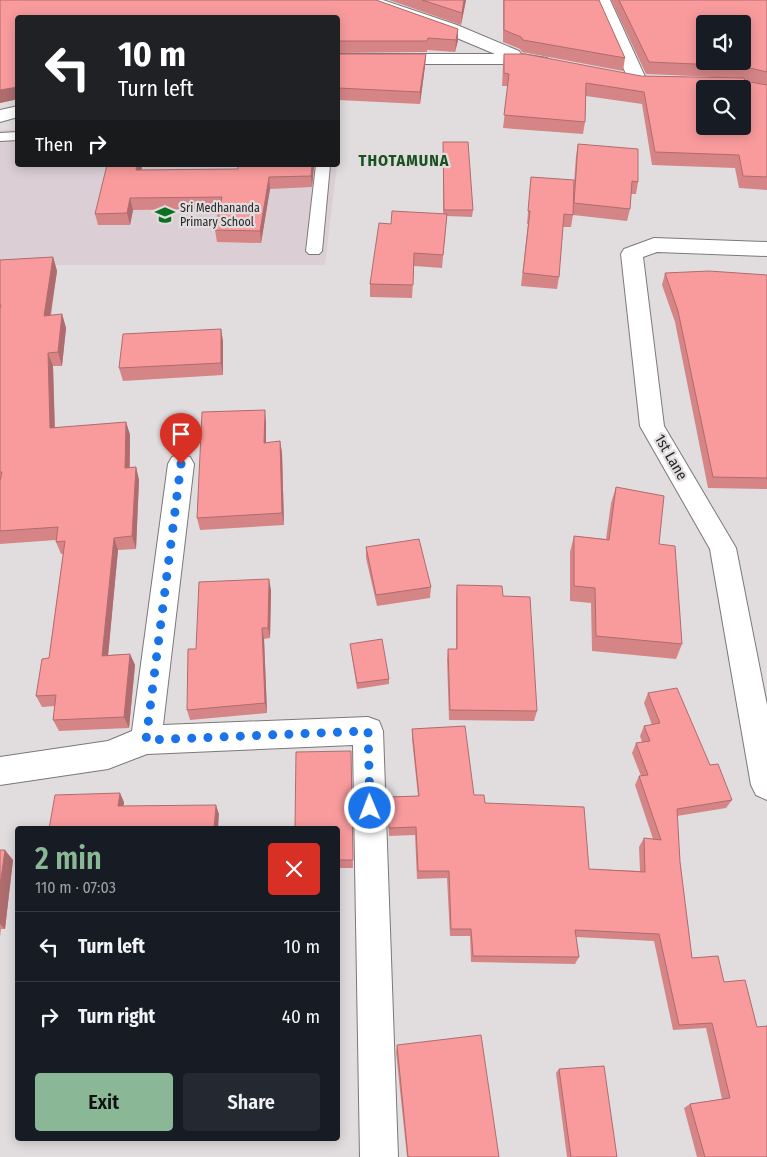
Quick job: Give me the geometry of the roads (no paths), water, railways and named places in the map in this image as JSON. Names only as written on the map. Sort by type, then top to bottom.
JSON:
[{"type":"street","points":[[367,0],[451,29],[524,59]]},
{"type":"street","points":[[602,0],[638,81]]},
{"type":"street","points":[[340,59],[524,59],[562,66]]},
{"type":"street","points":[[619,77],[638,81],[658,82]]},
{"type":"street","points":[[0,116],[15,113]]},
{"type":"street","name":"1st Lane","points":[[767,249],[654,245],[632,254],[652,426],[724,548],[767,785]]},
{"type":"street","points":[[146,740],[181,464]]},
{"type":"street","points":[[0,772],[108,755],[146,740],[368,731],[379,1157]]},
{"type":"lane","points":[[0,137],[15,136]]},
{"type":"lane","points":[[314,251],[323,167]]},
{"type":"place","name":"Sri Medhananda Primary School","points":[[165,215]]},
{"type":"district","name":"THOTAMUNA","points":[[404,160]]}]
